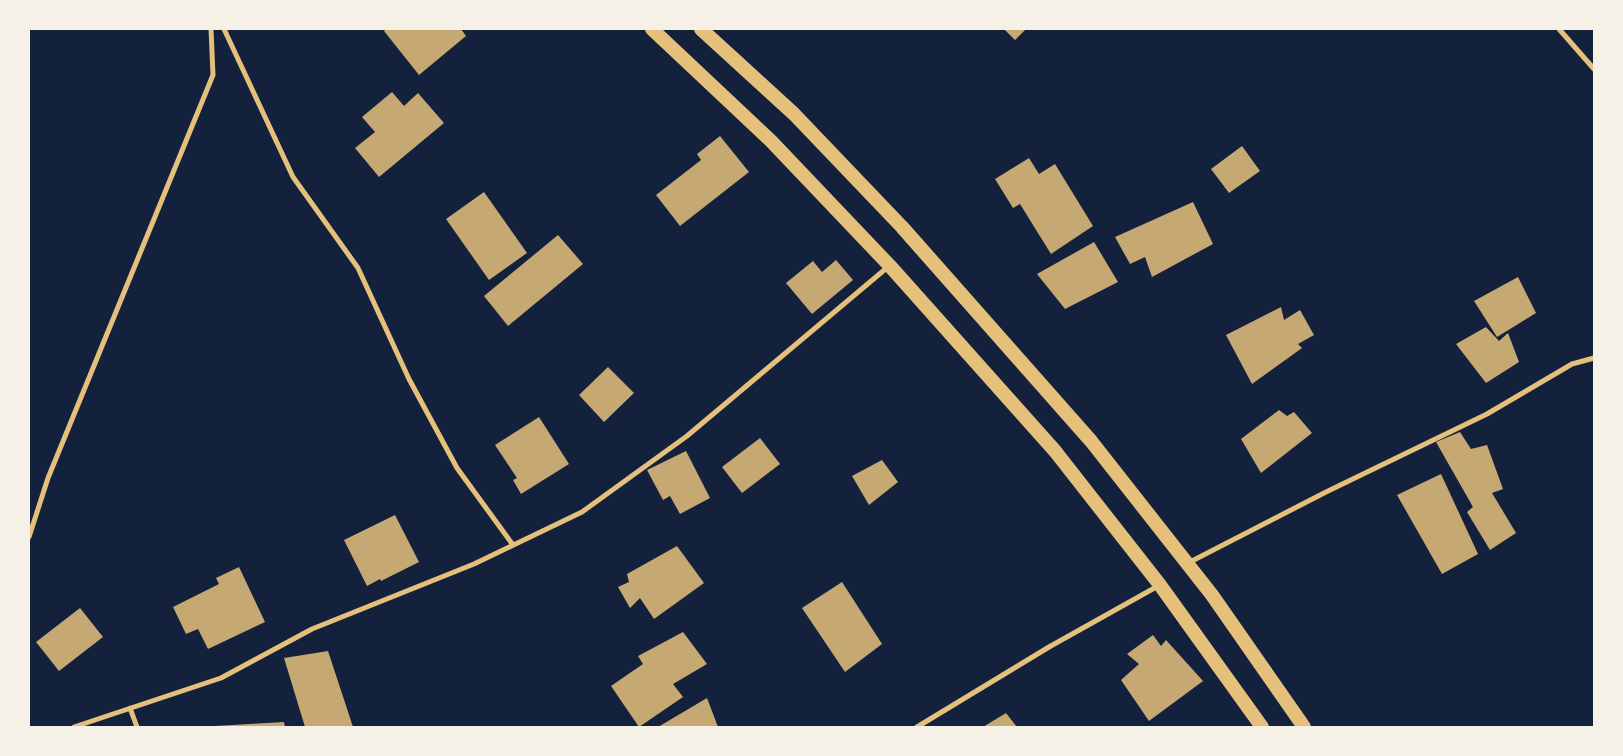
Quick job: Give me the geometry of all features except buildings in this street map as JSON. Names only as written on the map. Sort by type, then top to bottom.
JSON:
[{"type":"highway","points":[[652,29],[771,141],[890,266],[1055,451],[1160,585],[1262,727]]},
{"type":"highway","points":[[701,29],[794,114],[909,234],[1091,440],[1212,595],[1304,727]]},
{"type":"street","points":[[29,537],[48,478],[213,75],[211,29]]},
{"type":"street","points":[[224,29],[293,177],[358,268],[408,379],[457,468],[513,545]]},
{"type":"street","points":[[1559,29],[1594,69]]},
{"type":"street","points":[[74,727],[221,678],[312,629],[474,564],[582,512],[687,436],[890,266]]},
{"type":"street","points":[[1188,563],[1326,492],[1487,414],[1572,364],[1594,358]]},
{"type":"street","points":[[917,727],[1049,647],[1160,585]]},
{"type":"street","points":[[130,708],[137,727]]}]
